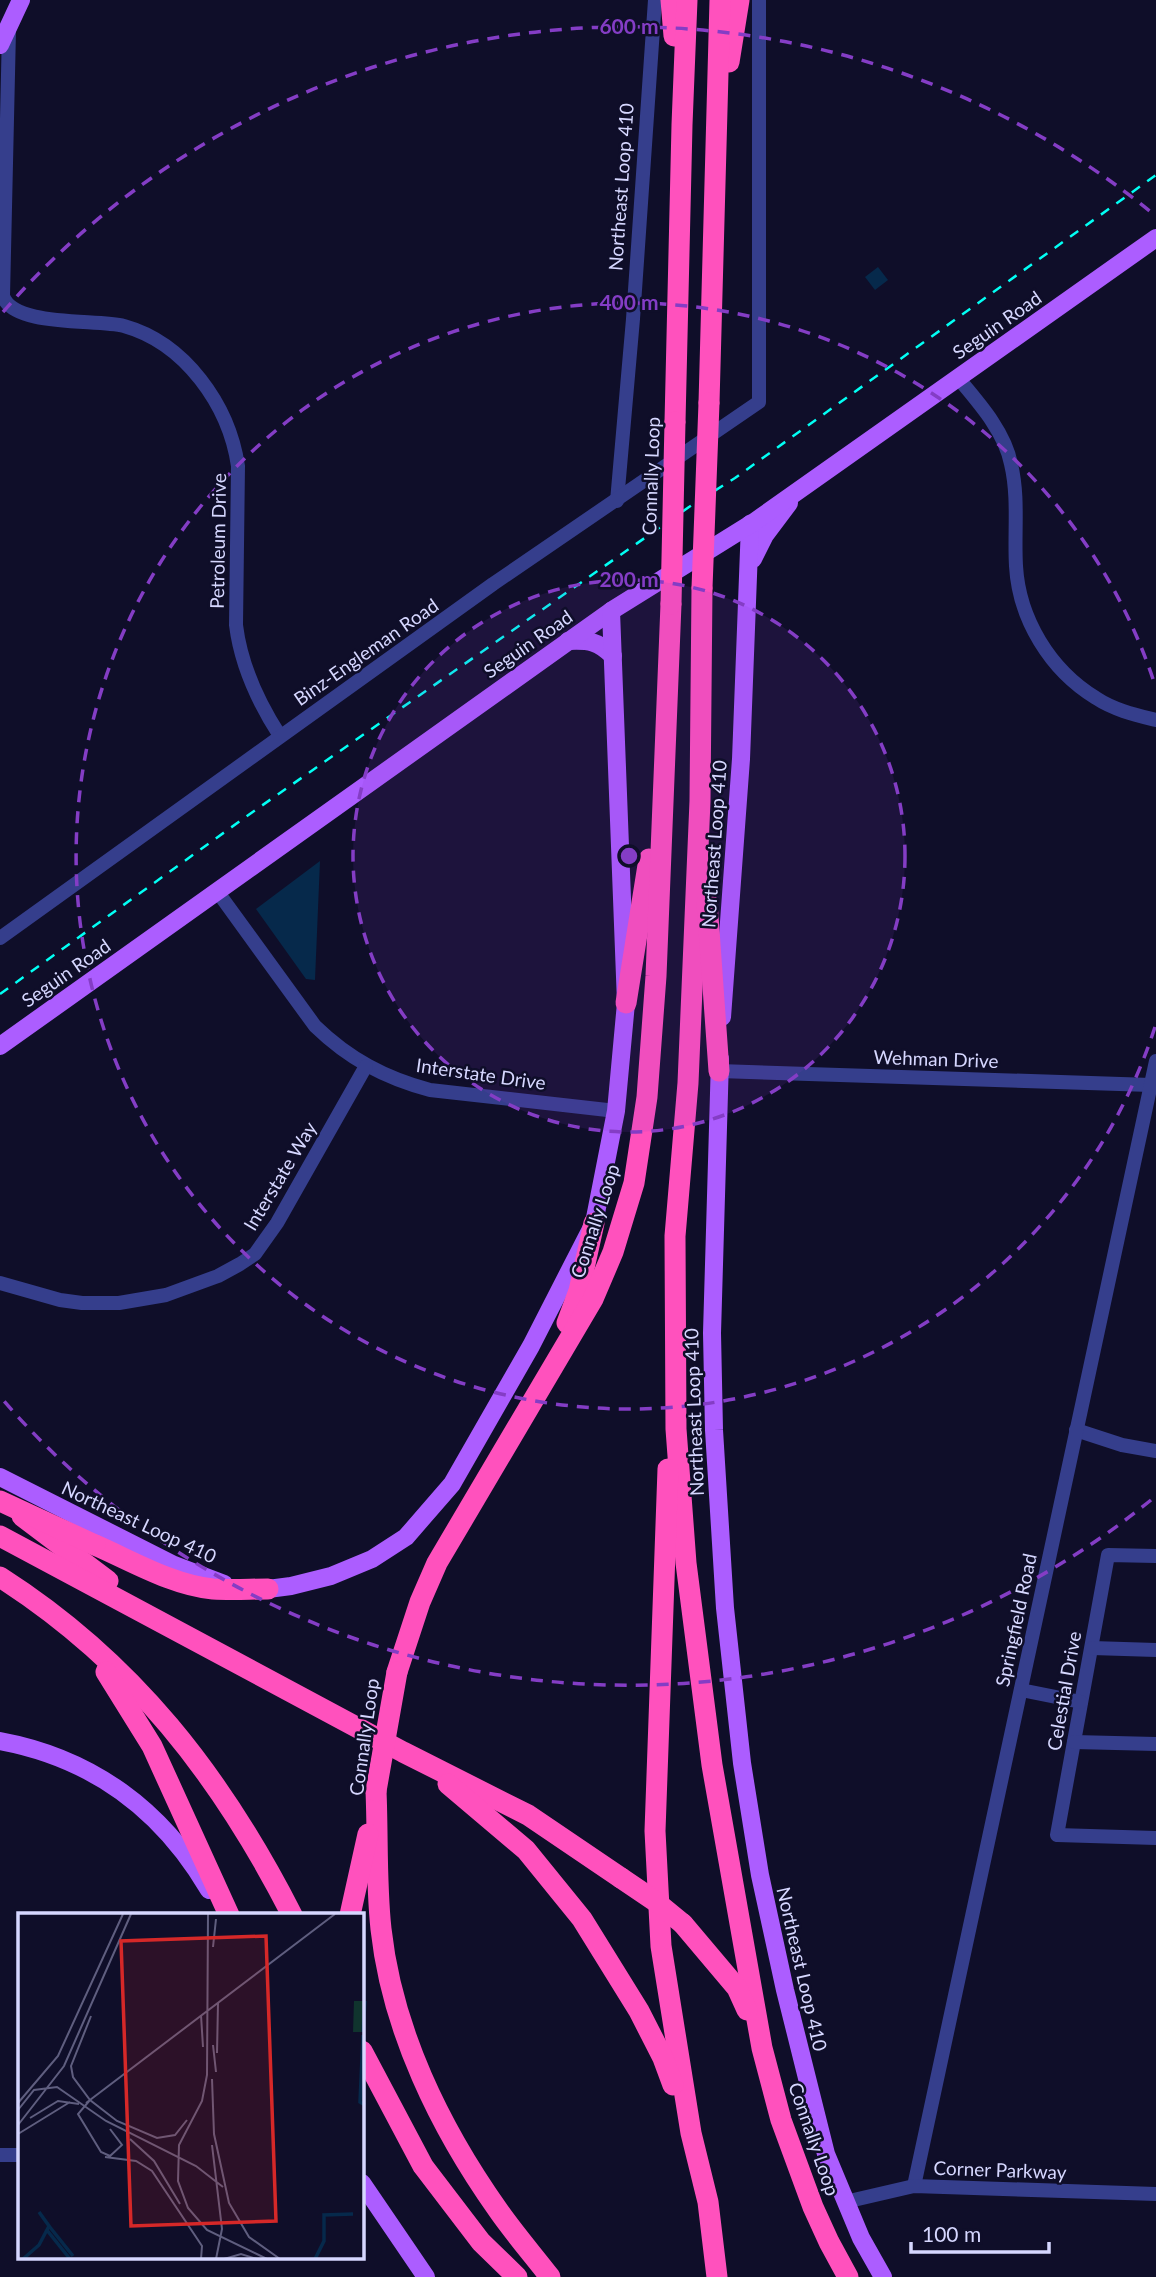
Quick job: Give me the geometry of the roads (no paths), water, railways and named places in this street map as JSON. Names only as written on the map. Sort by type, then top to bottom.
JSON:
[{"type":"highway","points":[[671,0],[682,125]]},
{"type":"highway","name":"Connally Loop","points":[[550,2277],[498,2211],[458,2148],[425,2085],[402,2022],[381,1931],[377,1880],[376,1791],[397,1672],[404,1646],[437,1563],[593,1299],[613,1252],[634,1183],[647,1097],[656,976],[671,604],[687,0]]},
{"type":"highway","name":"Connally Loop","points":[[720,0],[702,588],[700,801],[688,1083],[675,1236],[676,1429],[686,1563],[712,1765],[762,2048],[780,2120],[813,2207],[848,2277]]},
{"type":"highway","points":[[715,157],[739,0]]},
{"type":"highway","points":[[626,1003],[665,757]]},
{"type":"highway","points":[[700,801],[719,1071]]},
{"type":"highway","points":[[543,1386],[579,1291],[594,1223]]},
{"type":"highway","points":[[675,1236],[655,1831],[661,1946],[691,2133],[708,2202],[717,2277]]},
{"type":"highway","points":[[0,1500],[158,1573],[187,1583],[212,1589],[268,1589]]},
{"type":"highway","points":[[0,1500],[169,1626]]},
{"type":"highway","points":[[0,1536],[403,1752],[528,1815],[655,1901],[683,1924],[737,1988],[762,2048]]},
{"type":"highway","points":[[0,1577],[78,1634],[166,1720],[200,1761],[243,1824],[291,1913]]},
{"type":"highway","points":[[78,1634],[117,1687],[152,1746],[225,1913]]},
{"type":"highway","points":[[403,1752],[440,1777],[526,1850],[582,1919],[639,2011],[663,2059],[691,2133]]},
{"type":"highway","points":[[350,1913],[376,1791]]},
{"type":"highway","points":[[364,2055],[422,2166],[481,2242],[517,2277]]},
{"type":"main road","points":[[0,45],[21,0]]},
{"type":"main road","name":"Seguin Road","points":[[0,1046],[611,611],[750,524],[1156,238]]},
{"type":"main road","points":[[749,572],[757,547],[799,490]]},
{"type":"main road","name":"Northeast Loop 410","points":[[750,524],[741,759],[719,1071],[712,1333],[719,1532],[732,1687],[760,1875],[783,1981],[826,2154],[861,2238],[883,2277]]},
{"type":"main road","name":"Northeast Loop 410","points":[[0,1477],[174,1565],[226,1584],[268,1589],[331,1576],[372,1559],[406,1537],[452,1484],[531,1346],[594,1223],[617,1111],[626,1003],[611,611]]},
{"type":"main road","points":[[569,641],[594,641],[613,656]]},
{"type":"main road","points":[[0,1741],[54,1756],[120,1789],[148,1811],[178,1843],[225,1913]]},
{"type":"main road","points":[[364,2186],[426,2277]]},
{"type":"street","name":"Northeast Loop 410","points":[[617,501],[633,319],[655,0]]},
{"type":"street","name":"Binz-Engleman Road","points":[[0,939],[494,584],[759,402],[759,0]]},
{"type":"street","name":"Petroleum Drive","points":[[10,25],[3,296],[5,303],[16,311],[42,318],[112,324],[138,331],[179,357],[206,386],[228,428],[239,466],[238,642],[262,707],[281,736]]},
{"type":"street","points":[[958,378],[987,414],[1011,463],[1017,509],[1016,565],[1025,615],[1033,631],[1058,667],[1095,698],[1123,711],[1156,720]]},
{"type":"street","name":"Interstate Drive","points":[[217,891],[315,1026],[366,1066],[430,1090],[617,1111]]},
{"type":"street","name":"Springfield Road","points":[[914,2186],[1156,1061]]},
{"type":"street","name":"Interstate Way","points":[[0,1283],[60,1300],[119,1303],[166,1295],[218,1276],[240,1264],[255,1254],[277,1223],[366,1066]]},
{"type":"street","name":"Wehman Drive","points":[[719,1071],[1151,1085]]},
{"type":"street","points":[[1076,1430],[1122,1445],[1156,1449]]},
{"type":"street","name":"Celestial Drive","points":[[1156,1556],[1108,1555],[1057,1835],[1156,1838]]},
{"type":"street","points":[[1091,1647],[1156,1650]]},
{"type":"street","points":[[1021,1689],[1081,1702]]},
{"type":"street","points":[[1074,1741],[1156,1744]]},
{"type":"street","points":[[0,2155],[18,2155]]},
{"type":"street","name":"Corner Parkway","points":[[845,2202],[914,2186],[1156,2194]]},
{"type":"water","points":[[878,267],[888,280],[875,290],[865,277]]},
{"type":"water","points":[[320,861],[315,980],[306,979],[256,909]]},
{"type":"railway","points":[[0,994],[247,816],[689,507],[735,478],[1156,175]]}]
